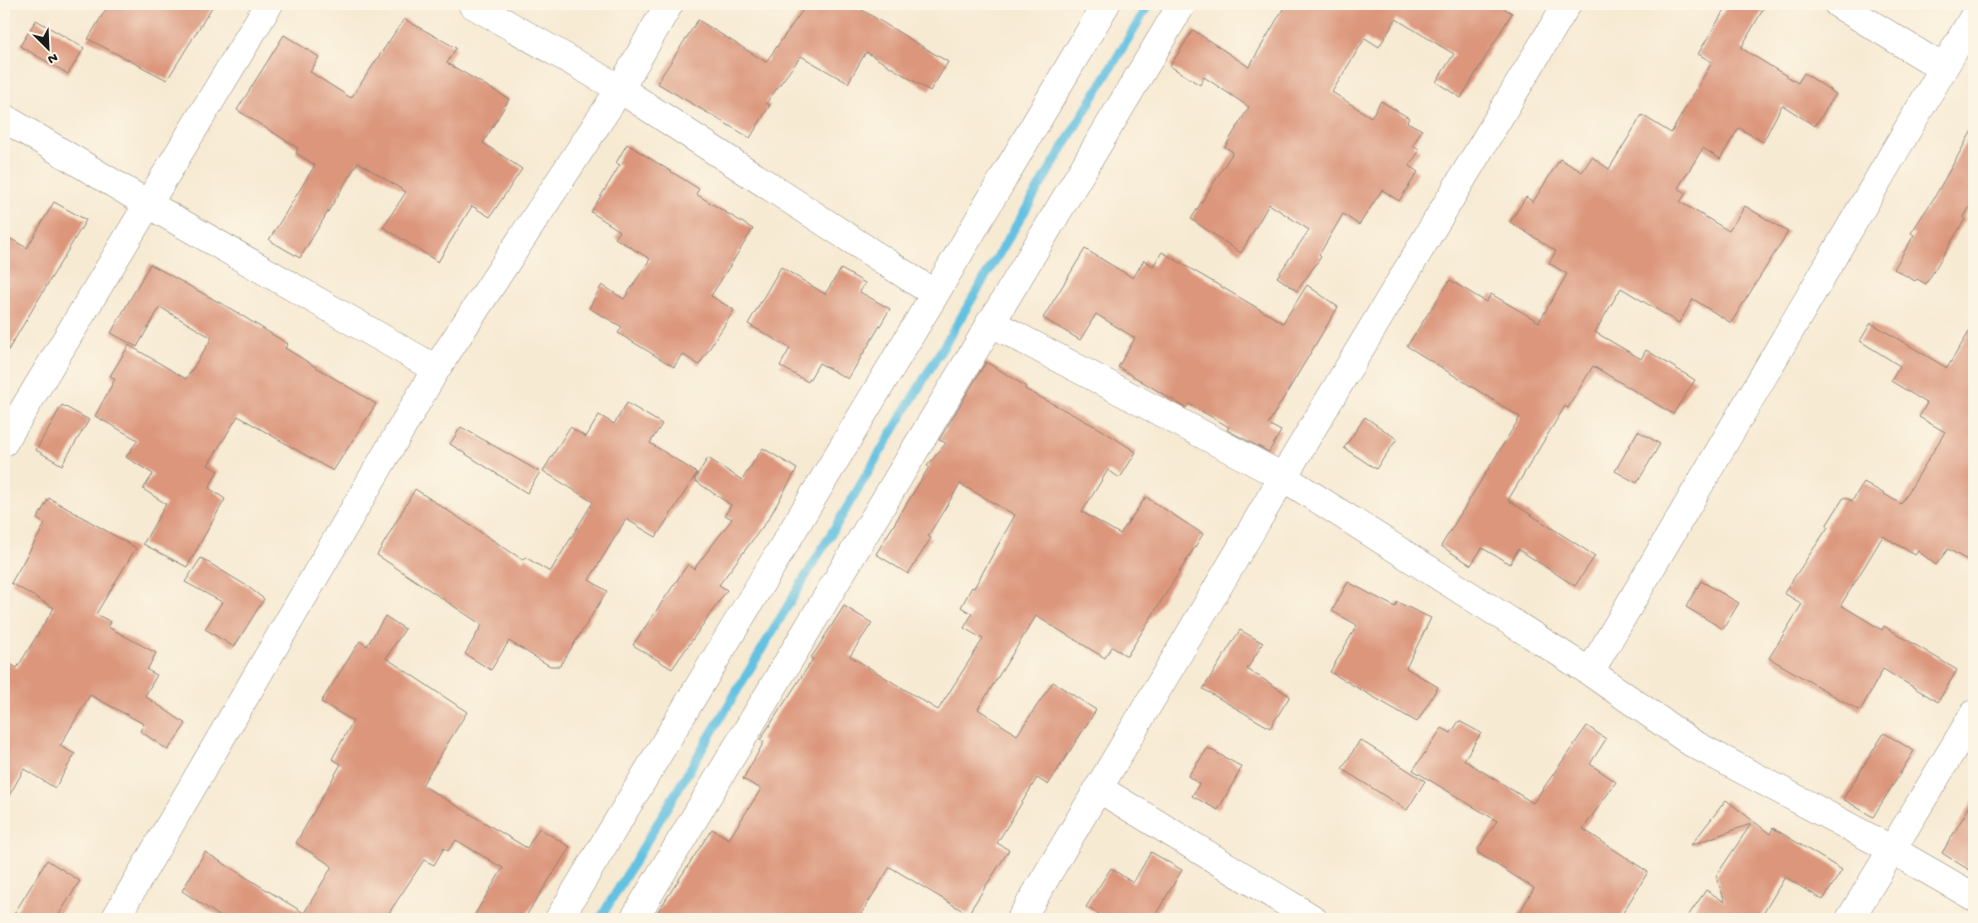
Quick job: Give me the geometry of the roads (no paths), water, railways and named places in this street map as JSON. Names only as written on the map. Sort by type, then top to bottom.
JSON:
[{"type":"street","points":[[4,442],[269,4]]},
{"type":"street","points":[[472,4],[620,89],[935,294]]},
{"type":"street","points":[[115,919],[436,369],[620,89],[670,4]]},
{"type":"street","points":[[559,919],[935,294],[1106,4]]},
{"type":"street","points":[[634,919],[1182,4]]},
{"type":"street","points":[[1021,919],[1283,476],[1567,4]]},
{"type":"street","points":[[1838,4],[1943,68]]},
{"type":"street","points":[[1590,672],[1974,16]]},
{"type":"street","points":[[4,118],[148,204],[436,369]]},
{"type":"street","points":[[990,322],[1283,476],[1590,672],[1692,743],[1891,849],[1974,897]]},
{"type":"street","points":[[1850,919],[1974,714]]},
{"type":"street","points":[[1098,788],[1313,919]]},
{"type":"waterway","points":[[600,919],[1149,4]]}]
